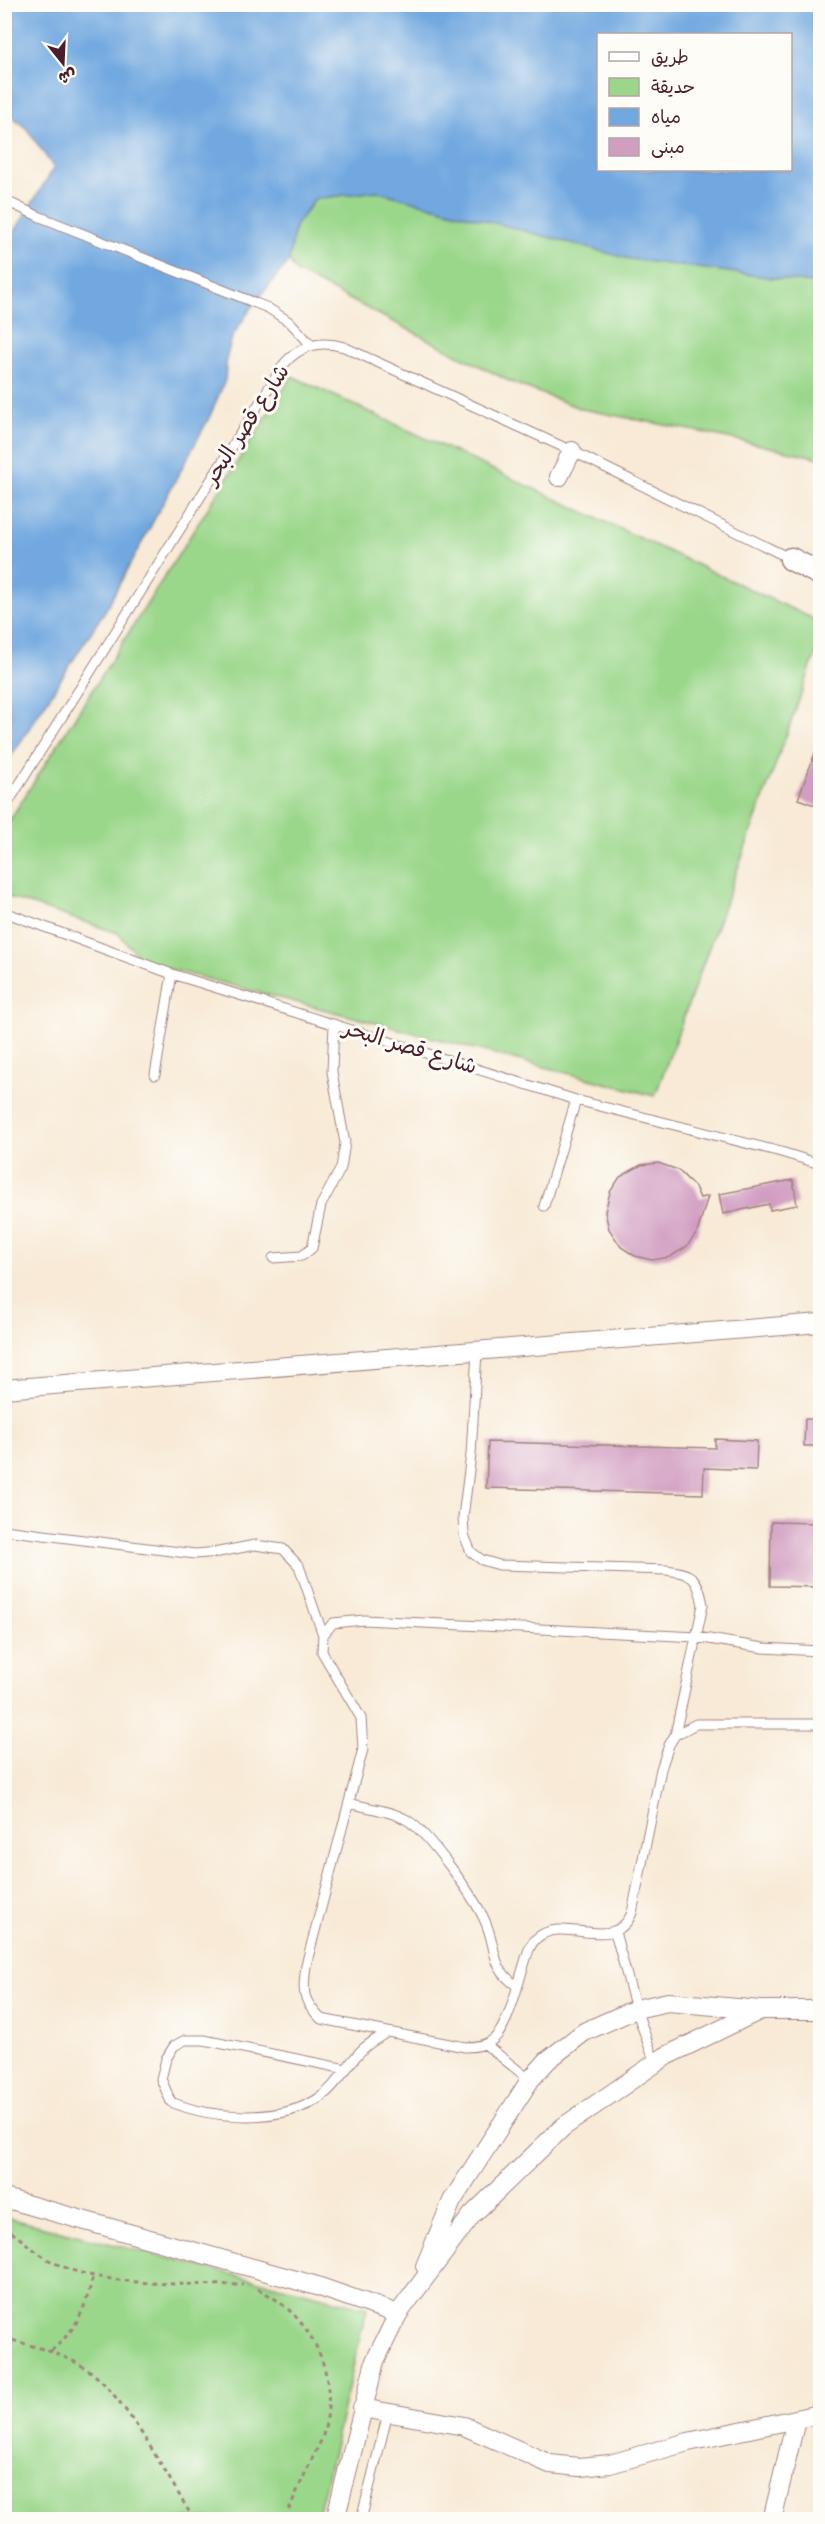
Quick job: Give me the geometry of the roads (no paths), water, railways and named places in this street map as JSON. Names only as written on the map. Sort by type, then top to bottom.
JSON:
[{"type":"street","points":[[559,477],[572,451]]},
{"type":"street","name":"شارع قصر البحر","points":[[791,559],[820,572]]},
{"type":"street","points":[[4,1389],[820,1323]]},
{"type":"street","points":[[416,2288],[452,2201],[530,2080],[548,2060],[584,2032],[636,2009],[668,2002],[761,2010],[820,2010]]},
{"type":"street","points":[[335,2520],[375,2361],[398,2314],[472,2215],[563,2127],[655,2063],[761,2010]]},
{"type":"street","points":[[4,2198],[308,2283],[398,2314]]},
{"type":"street","points":[[362,2408],[464,2426],[550,2464],[579,2467],[609,2464],[688,2442],[820,2414]]},
{"type":"street","points":[[772,2520],[796,2420]]},
{"type":"lane","points":[[4,200],[38,216],[268,308],[291,323],[311,345]]},
{"type":"lane","name":"شارع قصر البحر","points":[[4,808],[284,364],[296,352],[311,345],[328,343],[344,347],[572,451],[791,559]]},
{"type":"lane","name":"شارع قصر البحر","points":[[4,912],[172,975],[576,1100],[820,1164]]},
{"type":"lane","points":[[155,1075],[172,975]]},
{"type":"lane","points":[[273,1258],[302,1256],[312,1248],[318,1214],[341,1168],[345,1143],[332,1072],[334,1024]]},
{"type":"lane","points":[[544,1206],[576,1100]]},
{"type":"lane","points":[[4,1530],[195,1554],[255,1545],[283,1549],[299,1566],[323,1635],[322,1652],[361,1718],[363,1749],[306,1965],[306,2004],[321,2019],[465,2047],[485,2044],[499,2034],[528,1952],[536,1938],[558,1930],[615,1932],[627,1924],[632,1913],[661,1769],[675,1735],[703,1605],[698,1585],[693,1577],[684,1572],[499,1565],[482,1560],[471,1552],[464,1534],[463,1517],[471,1455],[477,1351]]},
{"type":"lane","points":[[323,1635],[333,1623],[364,1620],[697,1637],[763,1648],[820,1651]]},
{"type":"lane","points":[[675,1735],[696,1724],[820,1724]]},
{"type":"lane","points":[[349,1803],[404,1818],[429,1839],[480,1911],[491,1937],[496,1964],[506,1978],[517,1986]]},
{"type":"lane","points":[[615,1932],[636,2009],[655,2063]]},
{"type":"lane","points":[[346,2069],[204,2040],[185,2040],[174,2046],[166,2059],[161,2079],[171,2102],[203,2112],[249,2116],[300,2108],[321,2097],[337,2083],[364,2048],[387,2032]]},
{"type":"lane","points":[[485,2044],[530,2080]]},
{"type":"lane","points":[[361,2520],[388,2413]]},
{"type":"water","points":[[5,5],[820,5],[820,284],[630,259],[376,191],[315,199],[295,226],[289,261],[253,305],[232,337],[227,356],[225,380],[210,416],[106,609],[5,766],[5,247],[54,168],[27,129],[5,110]]}]
